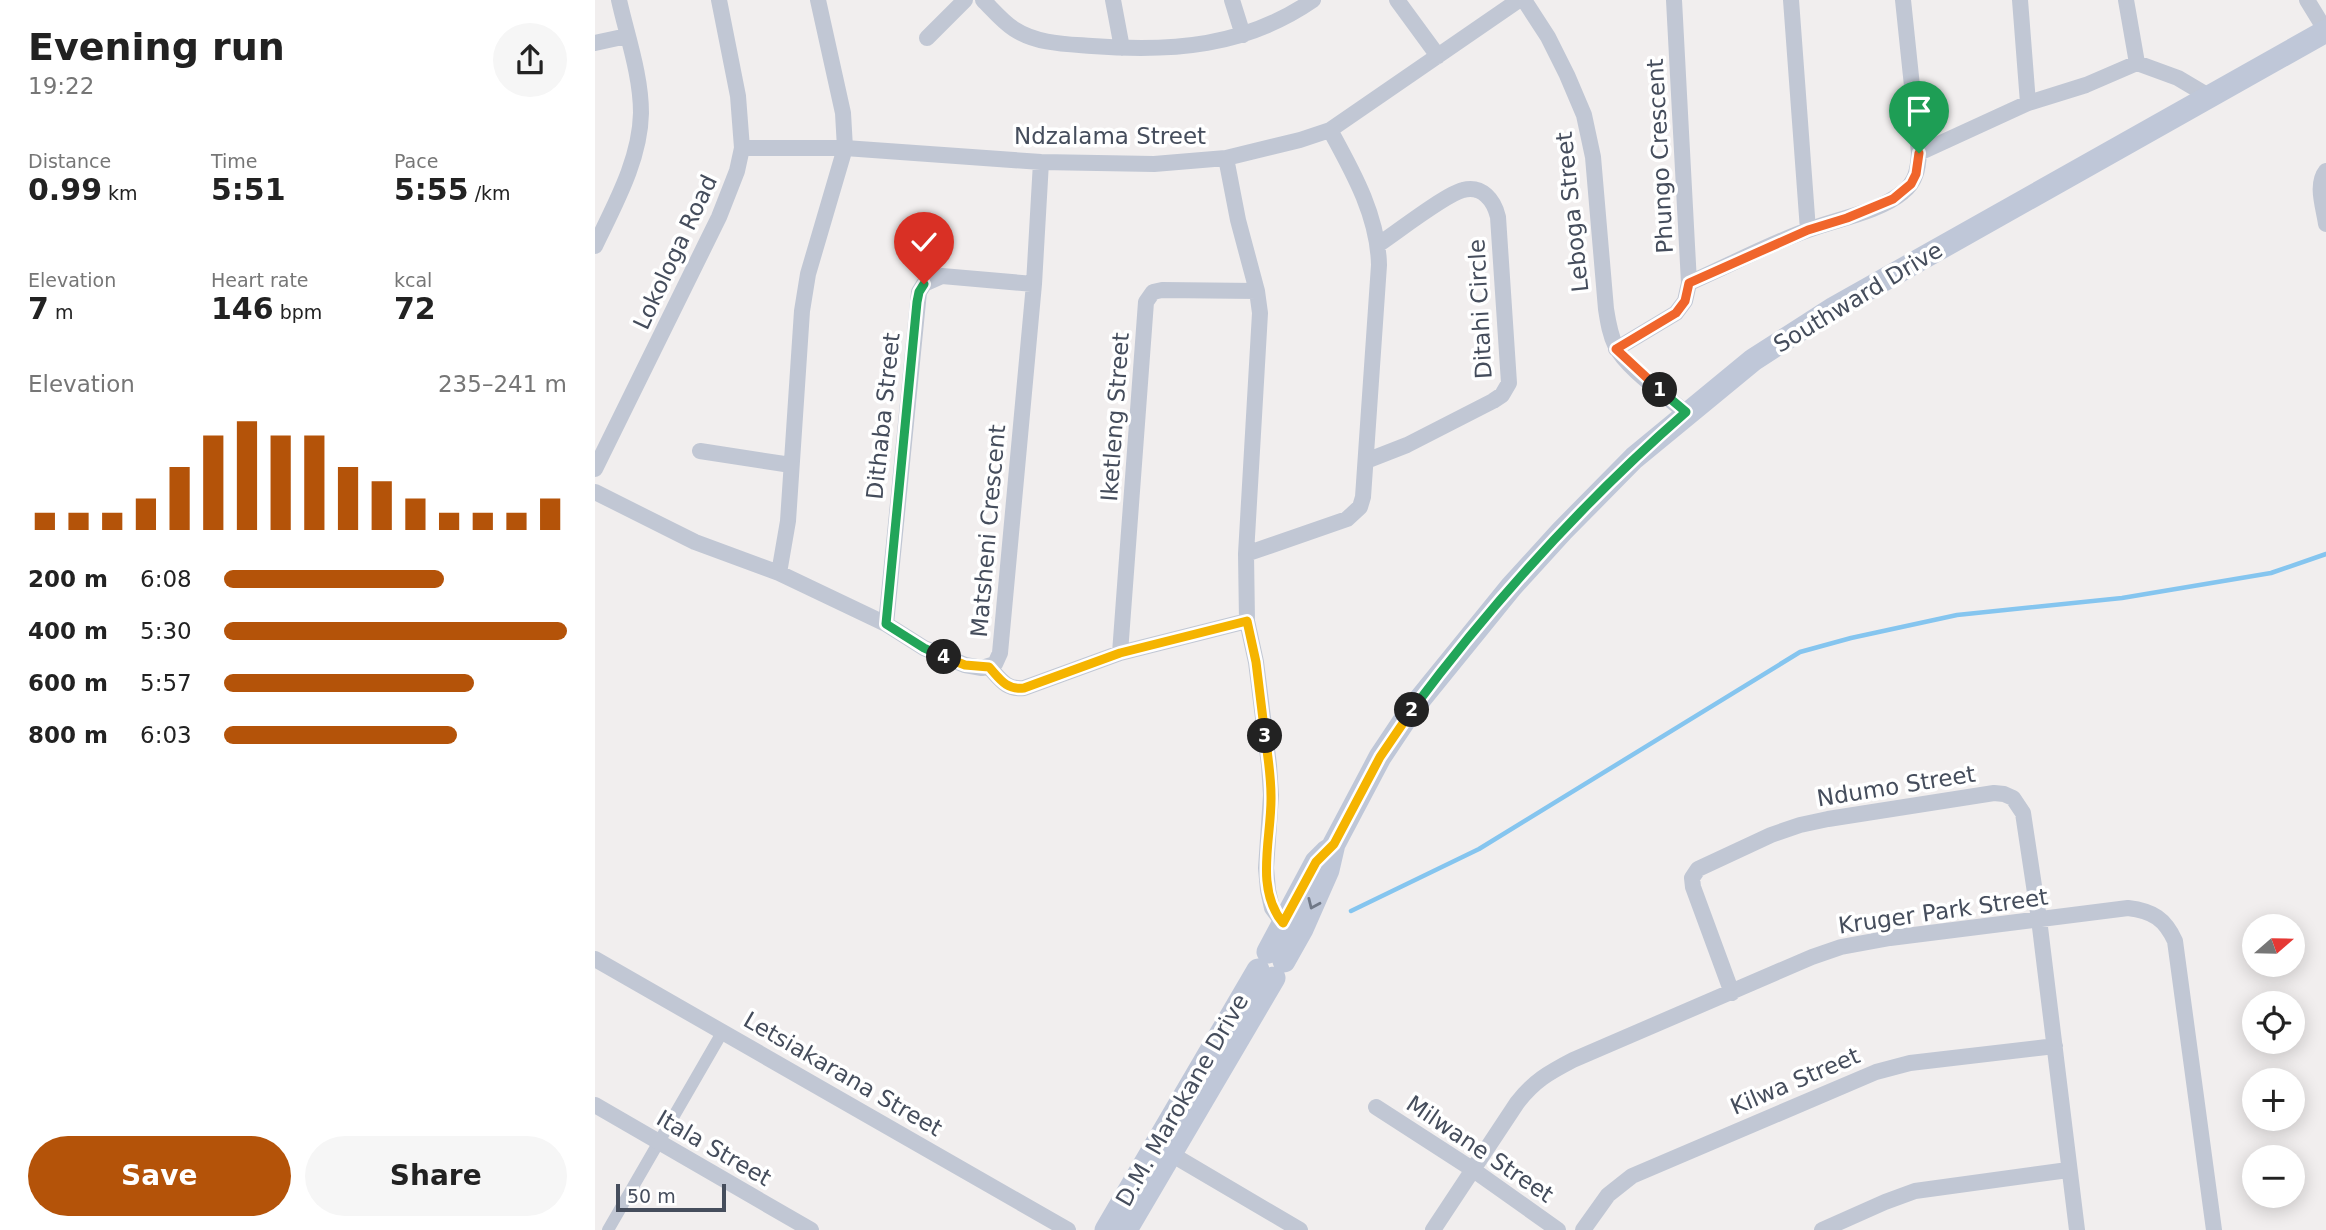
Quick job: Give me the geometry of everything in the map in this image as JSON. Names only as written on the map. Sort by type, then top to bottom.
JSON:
[{"type":"main road","name":"Southward Drive","points":[[1457,652],[1562,531],[1634,458],[1686,412],[1753,360],[1834,308],[2326,31]]},
{"type":"main road","name":"D.M. Marokane Drive","points":[[1106,1230],[1323,882],[1334,844],[1380,757],[1412,709],[1457,652]]},
{"type":"main road","name":"D.M. Marokane Drive","points":[[1126,1230],[1171,1154],[1271,965],[1283,923],[1316,862],[1334,844]]},
{"type":"street","points":[[595,246],[600,225],[627,179],[639,134],[641,111],[638,82],[619,0]]},
{"type":"street","name":"Lokologa Road","points":[[595,469],[719,217],[737,171],[742,148],[738,96],[719,0]]},
{"type":"street","points":[[779,573],[786,534],[802,311],[808,274],[845,148],[843,113],[818,0]]},
{"type":"street","points":[[927,38],[965,0]]},
{"type":"street","points":[[983,0],[1015,29],[1032,37],[1051,42],[1122,48],[1208,44],[1263,29],[1288,17],[1313,0]]},
{"type":"street","points":[[1113,0],[1122,48]]},
{"type":"street","points":[[1231,0],[1243,35]]},
{"type":"street","points":[[1397,0],[1438,56]]},
{"type":"street","name":"Ndzalama Street","points":[[742,148],[845,148],[1041,162],[1154,164],[1226,158],[1330,130],[1521,0]]},
{"type":"street","name":"Leboga Street","points":[[1521,0],[1548,37],[1584,115],[1593,157],[1606,309],[1616,349]]},
{"type":"street","name":"Phungo Crescent","points":[[1616,349],[1681,308],[1689,283],[1674,0]]},
{"type":"street","points":[[1791,0],[1808,230]]},
{"type":"street","points":[[1689,283],[1808,230],[1847,218],[1904,192],[1916,174],[1919,153],[1903,0]]},
{"type":"street","points":[[2020,0],[2028,103]]},
{"type":"street","points":[[2126,0],[2137,64]]},
{"type":"street","points":[[2307,0],[2326,31]]},
{"type":"street","points":[[595,43],[627,36]]},
{"type":"street","points":[[1919,153],[2028,103],[2086,85],[2137,64],[2178,78],[2210,97]]},
{"type":"street","points":[[1245,554],[1338,523],[1354,514],[1363,497],[1379,244],[1366,203],[1330,130]]},
{"type":"street","points":[[1226,158],[1238,220],[1257,291],[1260,334],[1245,554],[1247,621],[1256,662],[1269,765],[1271,795],[1266,868],[1268,890],[1272,908],[1283,923]]},
{"type":"street","name":"Matsheni Crescent","points":[[595,492],[695,541],[779,573],[886,624],[917,644],[943,656],[965,665],[989,667],[995,664],[1000,653],[1034,284],[1041,162]]},
{"type":"street","points":[[2326,171],[2322,176],[2321,187],[2326,224]]},
{"type":"street","name":"Ditahi Circle","points":[[1366,461],[1407,445],[1493,401],[1502,395],[1509,383],[1497,217],[1496,208],[1489,196],[1473,189],[1456,193],[1379,244]]},
{"type":"street","name":"Dithaba Street","points":[[886,624],[919,292],[924,284],[942,276],[1034,284]]},
{"type":"street","name":"Iketleng Street","points":[[1120,653],[1146,302],[1153,292],[1161,290],[1257,291]]},
{"type":"street","points":[[1616,349],[1686,412]]},
{"type":"street","points":[[700,451],[792,465]]},
{"type":"street","points":[[989,667],[1006,686],[1024,688],[1120,653],[1247,621]]},
{"type":"street","name":"Ndumo Street","points":[[1732,993],[1695,897],[1692,878],[1698,869],[1772,835],[1828,819],[1994,793],[2013,798],[2022,813],[2039,919],[2077,1230]]},
{"type":"street","name":"Kruger Park Street","points":[[1433,1230],[1517,1103],[1531,1085],[1549,1072],[1812,957],[1841,947],[2129,908],[2156,915],[2170,932],[2179,955],[2214,1230]]},
{"type":"street","name":"Letsiakarana Street","points":[[595,959],[1067,1230]]},
{"type":"street","points":[[608,1230],[723,1031]]},
{"type":"street","name":"Kilwa Street","points":[[1583,1230],[1608,1195],[1632,1176],[1861,1077],[1910,1063],[2055,1046]]},
{"type":"street","name":"Itala Street","points":[[595,1105],[811,1230]]},
{"type":"street","name":"Milwane Street","points":[[1376,1107],[1558,1230]]},
{"type":"street","points":[[1171,1154],[1276,1224],[1300,1230]]},
{"type":"street","points":[[1822,1230],[1915,1191],[2068,1170]]},
{"type":"waterway","points":[[1351,911],[1479,849],[1800,652],[1957,615],[2122,598],[2271,573],[2326,554]]},
{"type":"route","points":[[924,284],[917,302],[886,624],[924,648],[943,656],[965,665],[989,667],[1006,686],[1014,689],[1034,685],[1120,653],[1247,621],[1256,662],[1269,765],[1271,821],[1266,868],[1268,890],[1272,908],[1283,923],[1316,862],[1334,844],[1380,757],[1437,676],[1562,531],[1634,458],[1686,412],[1645,378],[1616,349],[1676,313],[1685,301],[1689,283],[1808,230],[1847,218],[1904,192],[1916,174],[1919,153]]}]
